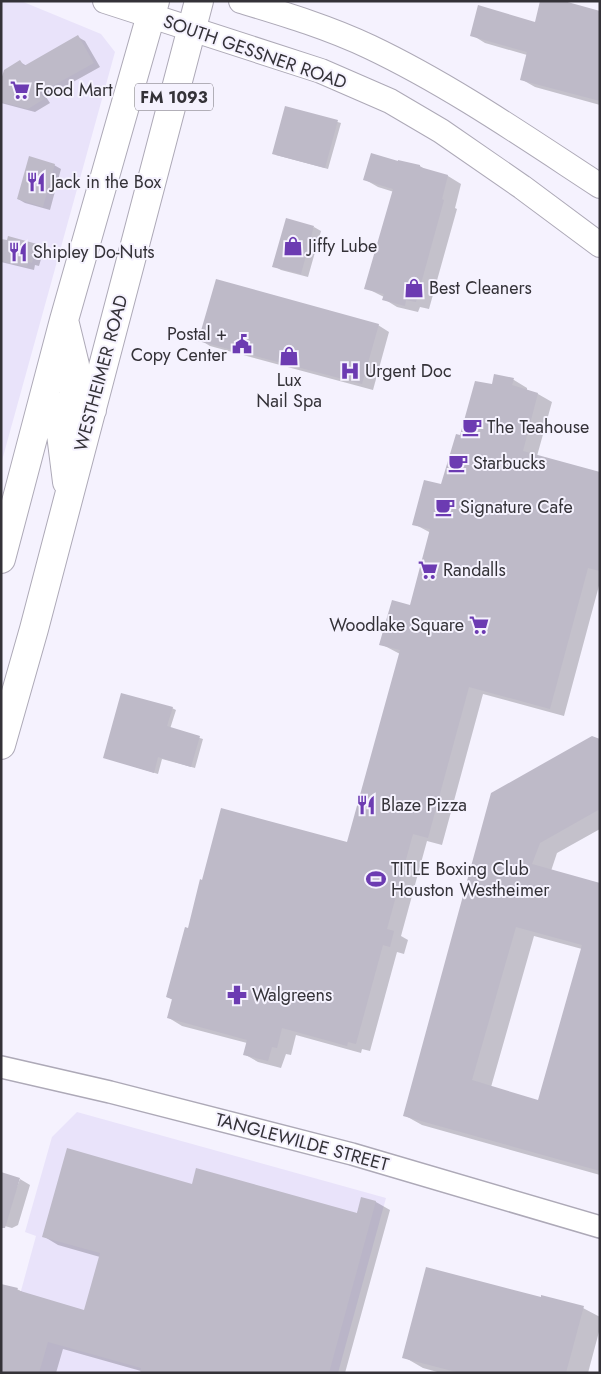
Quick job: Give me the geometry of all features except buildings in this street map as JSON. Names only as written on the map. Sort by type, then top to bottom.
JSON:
[{"type":"main road","name":"SOUTH GESSNER ROAD","points":[[104,1],[153,9],[192,30],[321,71],[390,101],[441,130],[600,245]]},
{"type":"main road","name":"WESTHEIMER ROAD","points":[[1,745],[34,629],[199,1]]},
{"type":"main road","points":[[241,1],[301,20],[368,46],[461,97],[600,186]]},
{"type":"main road","name":"FM 1093","points":[[1,559],[64,320],[153,9]]},
{"type":"main road","points":[[64,320],[75,365],[72,380],[73,390],[92,410]]},
{"type":"main road","points":[[44,400],[57,407],[62,414],[63,425],[61,434],[68,498]]},
{"type":"street","name":"TANGLEWILDE STREET","points":[[1,1067],[110,1092],[352,1154],[600,1227]]},
{"type":"shaded area","points":[[1,1],[21,1],[101,34],[115,52],[1,464]]},
{"type":"shaded area","points":[[77,1112],[386,1198],[338,1373],[1,1373],[1,1364],[36,1236],[25,1232],[52,1137]]},
{"type":"place","name":"Food Mart","points":[[20,90]]},
{"type":"place","name":"Jack in the Box","points":[[36,182]]},
{"type":"place","name":"Jiffy Lube","points":[[293,246]]},
{"type":"place","name":"Shipley Do-Nuts","points":[[18,252]]},
{"type":"place","name":"Best Cleaners","points":[[414,288]]},
{"type":"place","name":"Postal + Copy Center","points":[[242,344]]},
{"type":"place","name":"Lux Nail Spa","points":[[289,356]]},
{"type":"place","name":"Urgent Doc","points":[[350,371]]},
{"type":"place","name":"The Teahouse","points":[[472,427]]},
{"type":"place","name":"Starbucks","points":[[458,463]]},
{"type":"place","name":"Signature Cafe","points":[[445,507]]},
{"type":"place","name":"Randalls","points":[[428,570]]},
{"type":"place","name":"Woodlake Square","points":[[479,625]]},
{"type":"place","name":"Blaze Pizza","points":[[366,805]]},
{"type":"place","name":"TITLE Boxing Club Houston Westheimer","points":[[376,879]]},
{"type":"place","name":"Walgreens","points":[[237,995]]}]
